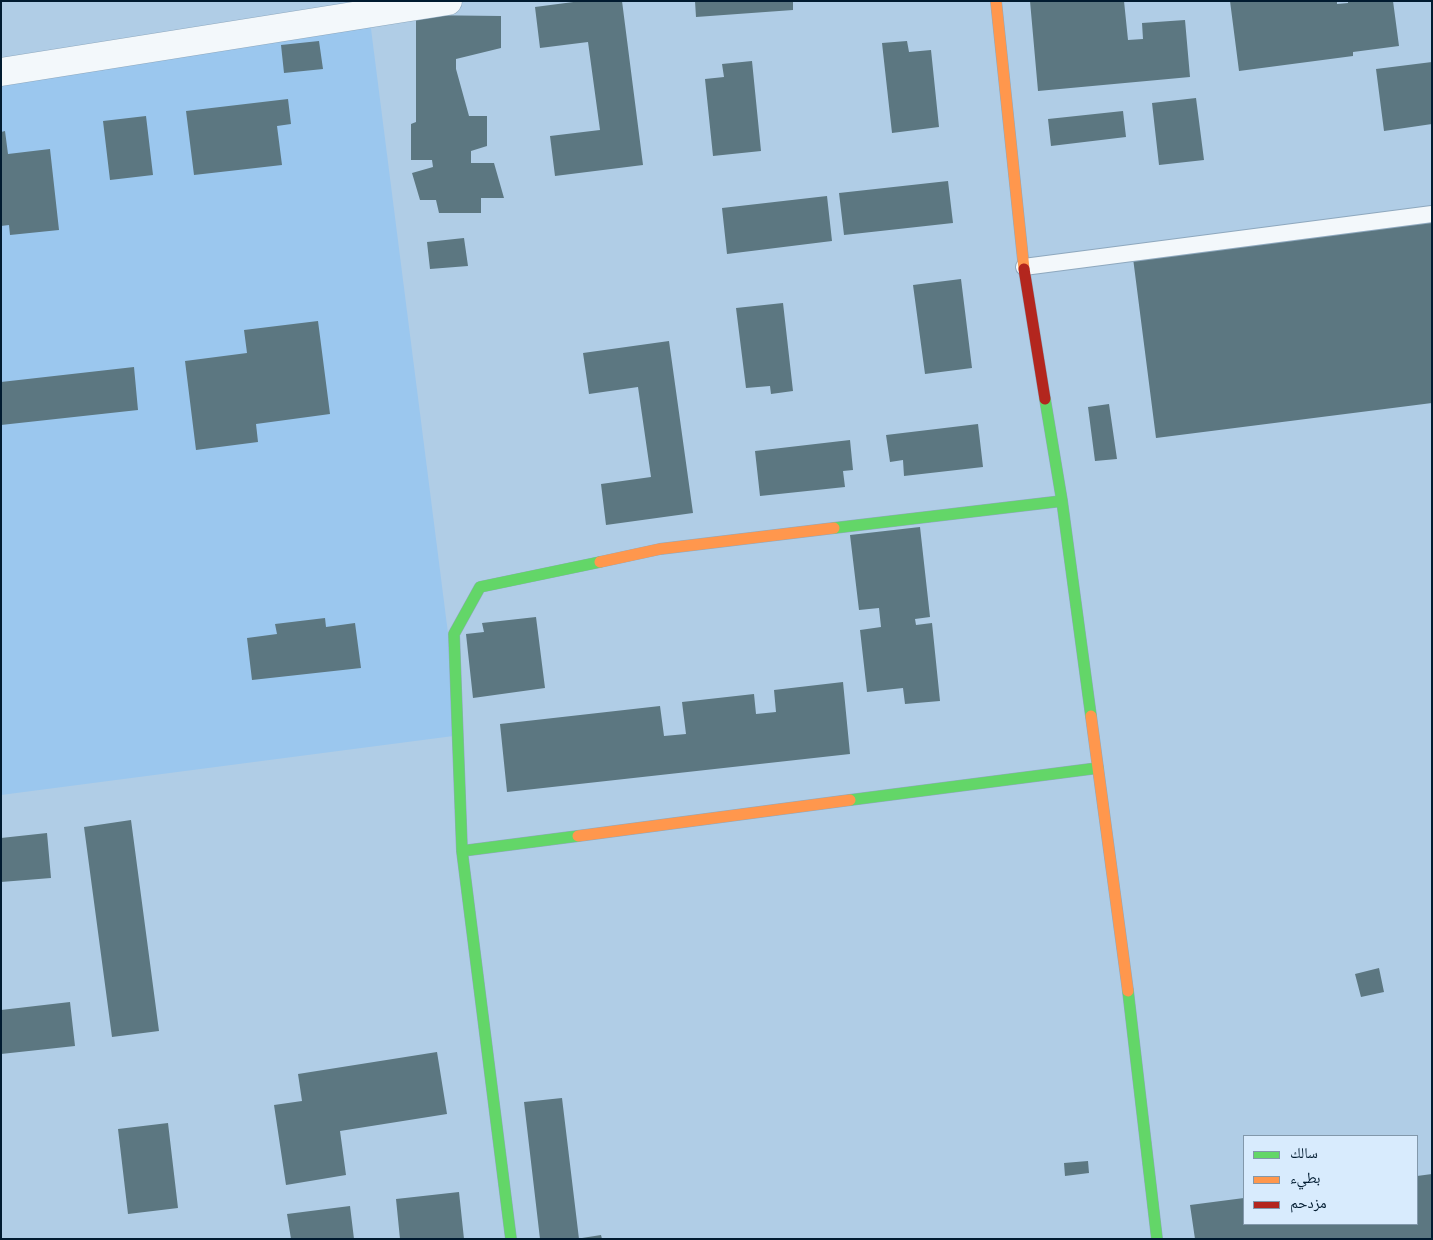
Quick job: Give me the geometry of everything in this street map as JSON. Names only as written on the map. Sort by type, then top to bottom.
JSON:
[{"type":"street","points":[[1,72],[369,12],[448,1]]},
{"type":"street","points":[[996,1],[1024,267],[1062,501],[1132,1018],[1157,1239]]},
{"type":"street","points":[[511,1239],[462,851],[454,634],[480,587],[660,549],[1062,501]]},
{"type":"street","points":[[462,851],[1098,768]]},
{"type":"lane","points":[[1024,267],[1432,214]]},
{"type":"shaded area","points":[[369,13],[461,735],[1,795],[1,80]]},
{"type":"building","points":[[581,1],[622,1],[643,165],[555,176],[550,136],[600,130],[588,42],[540,48],[535,7]]},
{"type":"building","points":[[695,1],[793,1],[793,10],[696,17]]},
{"type":"building","points":[[1030,1],[1124,1],[1128,40],[1143,39],[1142,23],[1185,20],[1190,77],[1038,91]]},
{"type":"building","points":[[1230,1],[1337,1],[1337,4],[1348,3],[1348,1],[1393,1],[1399,46],[1353,52],[1353,56],[1239,71]]},
{"type":"building","points":[[416,15],[501,16],[501,48],[456,59],[456,69],[469,116],[487,116],[487,146],[471,151],[471,163],[494,163],[504,198],[481,198],[481,213],[439,213],[436,200],[420,200],[412,173],[433,167],[432,160],[411,160],[411,124],[416,122]]},
{"type":"building","points":[[319,41],[323,69],[284,73],[281,45]]},
{"type":"building","points":[[907,41],[909,52],[931,50],[939,127],[892,133],[882,43]]},
{"type":"building","points":[[752,61],[761,151],[713,156],[705,79],[724,77],[722,64]]},
{"type":"building","points":[[1432,62],[1432,124],[1384,131],[1376,69]]},
{"type":"building","points":[[1196,98],[1204,160],[1159,165],[1152,103]]},
{"type":"building","points":[[288,99],[291,124],[277,126],[282,165],[194,175],[186,111]]},
{"type":"building","points":[[1123,111],[1126,137],[1051,146],[1048,119]]},
{"type":"building","points":[[146,116],[153,175],[110,180],[103,121]]},
{"type":"building","points":[[5,131],[8,154],[50,149],[59,230],[10,235],[9,225],[1,226],[1,132]]},
{"type":"building","points":[[948,181],[953,223],[844,235],[839,193]]},
{"type":"building","points":[[827,196],[832,241],[727,254],[722,208]]},
{"type":"building","points":[[1432,221],[1432,403],[1156,438],[1133,258]]},
{"type":"building","points":[[464,238],[468,266],[430,269],[427,242]]},
{"type":"building","points":[[961,279],[972,368],[925,374],[913,285]]},
{"type":"building","points":[[783,303],[793,391],[771,394],[770,386],[746,388],[736,308]]},
{"type":"building","points":[[318,321],[330,414],[256,424],[258,442],[196,450],[185,361],[247,353],[244,330]]},
{"type":"building","points":[[669,341],[693,513],[606,525],[601,484],[651,477],[638,387],[589,394],[583,353]]},
{"type":"building","points":[[134,367],[138,410],[1,425],[1,382]]},
{"type":"building","points":[[1109,404],[1117,459],[1095,461],[1088,407]]},
{"type":"building","points":[[978,424],[983,467],[904,476],[903,460],[890,462],[886,435]]},
{"type":"building","points":[[850,440],[853,470],[843,471],[845,487],[760,496],[755,451]]},
{"type":"building","points":[[920,527],[930,617],[915,619],[916,625],[932,623],[940,701],[905,704],[903,688],[867,692],[860,630],[881,627],[879,608],[859,610],[850,535]]},
{"type":"building","points":[[536,617],[545,688],[473,698],[466,634],[484,632],[482,623]]},
{"type":"building","points":[[325,618],[326,627],[355,623],[361,668],[252,680],[247,638],[277,634],[275,624]]},
{"type":"building","points":[[843,682],[850,754],[507,792],[500,724],[660,706],[664,736],[686,734],[682,702],[754,694],[756,714],[776,712],[774,690]]},
{"type":"building","points":[[131,820],[159,1031],[112,1037],[84,827]]},
{"type":"building","points":[[47,833],[51,878],[1,882],[1,838]]},
{"type":"building","points":[[1379,968],[1384,992],[1361,997],[1355,974]]},
{"type":"building","points":[[70,1002],[75,1046],[1,1054],[1,1010]]},
{"type":"building","points":[[437,1052],[447,1114],[340,1131],[346,1175],[286,1185],[274,1105],[302,1101],[298,1074]]},
{"type":"building","points":[[562,1098],[579,1239],[540,1239],[524,1102]]},
{"type":"building","points":[[168,1123],[178,1208],[128,1214],[118,1129]]},
{"type":"building","points":[[1088,1161],[1089,1173],[1065,1176],[1064,1163]]},
{"type":"building","points":[[1432,1174],[1432,1239],[1195,1239],[1190,1205],[1243,1198],[1243,1225],[1418,1225],[1418,1176]]},
{"type":"building","points":[[459,1192],[464,1239],[400,1239],[396,1199]]},
{"type":"building","points":[[350,1206],[354,1239],[291,1239],[287,1214]]},
{"type":"building","points":[[601,1235],[602,1239],[582,1239],[582,1238]]},
{"type":"traffic: fast","points":[[1045,399],[1062,501],[1091,716]]},
{"type":"traffic: fast","points":[[834,528],[1062,501]]},
{"type":"traffic: fast","points":[[462,851],[454,634],[480,587],[600,562]]},
{"type":"traffic: fast","points":[[850,800],[1098,768]]},
{"type":"traffic: fast","points":[[511,1239],[462,851],[578,836]]},
{"type":"traffic: fast","points":[[1128,991],[1157,1239]]},
{"type":"traffic: slow","points":[[996,1],[1024,269]]},
{"type":"traffic: slow","points":[[600,562],[660,549],[834,528]]},
{"type":"traffic: slow","points":[[1091,716],[1128,991]]},
{"type":"traffic: slow","points":[[578,836],[850,800]]},
{"type":"traffic: jam","points":[[1024,269],[1045,399]]}]
